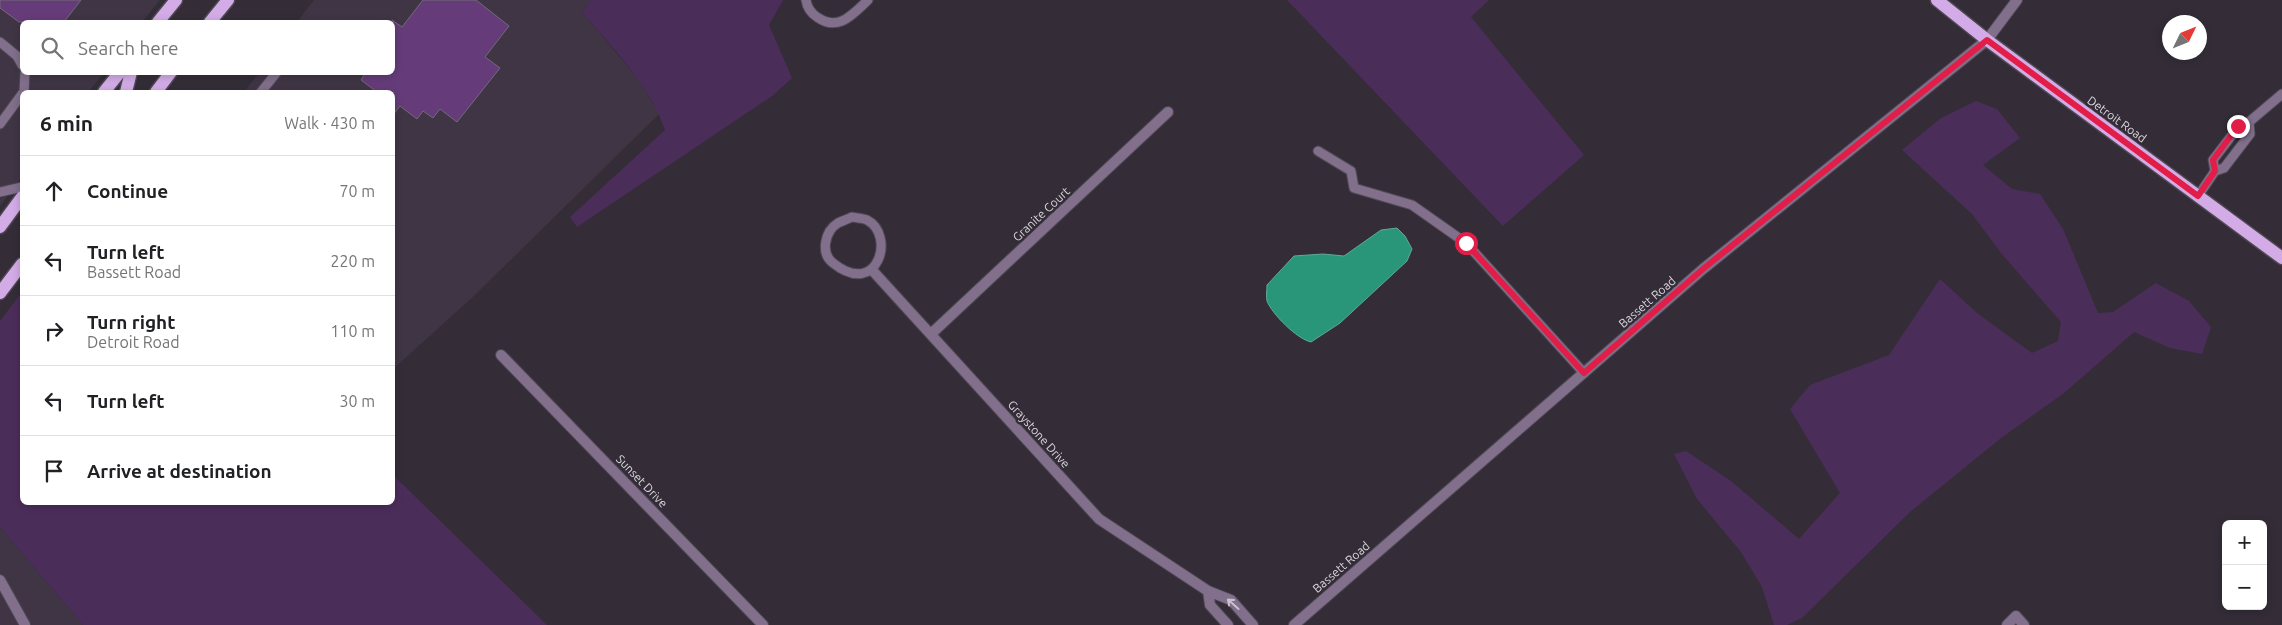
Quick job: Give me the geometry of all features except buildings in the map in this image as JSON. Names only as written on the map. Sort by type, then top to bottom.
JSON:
[{"type":"main road","points":[[159,20],[167,5],[176,0]]},
{"type":"main road","points":[[212,20],[228,0]]},
{"type":"main road","name":"Detroit Road","points":[[1937,0],[1987,40],[2282,258]]},
{"type":"main road","points":[[106,90],[118,75]]},
{"type":"main road","points":[[126,90],[130,75]]},
{"type":"main road","points":[[158,90],[169,75]]},
{"type":"main road","points":[[0,227],[20,200]]},
{"type":"main road","points":[[0,293],[20,267]]},
{"type":"street","name":"Bassett Road","points":[[1294,625],[1703,269],[1987,40],[2017,0]]},
{"type":"street","name":"Granite Court","points":[[931,334],[1168,112]]},
{"type":"street","name":"Graystone Drive","points":[[872,270],[1099,519],[1208,591],[1231,600],[1254,625]]},
{"type":"street","name":"Sunset Drive","points":[[502,355],[763,625]]},
{"type":"street","points":[[0,580],[25,625]]},
{"type":"street","points":[[1208,591],[1210,605],[1228,625]]},
{"type":"street","points":[[2006,625],[2016,616],[2024,625]]},
{"type":"lane","points":[[806,0],[813,14],[825,23],[836,24],[845,21],[868,0]]},
{"type":"lane","points":[[0,42],[18,56],[20,60]]},
{"type":"lane","points":[[23,90],[25,75]]},
{"type":"lane","points":[[263,90],[275,75]]},
{"type":"lane","points":[[0,124],[20,97]]},
{"type":"lane","points":[[2215,171],[2213,160],[2238,126],[2249,122],[2279,97],[2282,108]]},
{"type":"lane","points":[[2198,196],[2215,171],[2224,168],[2250,134],[2249,122]]},
{"type":"lane","points":[[1318,151],[1351,172],[1354,188],[1412,204],[1466,243],[1584,373]]},
{"type":"lane","points":[[0,192],[20,187]]},
{"type":"lane","points":[[852,218],[868,220],[878,232],[881,242],[880,258],[872,270],[860,275],[844,272],[829,260],[825,248],[828,235],[837,224],[852,218]]},
{"type":"shaded area","points":[[0,0],[160,0],[144,20],[20,20],[20,75],[102,75],[90,90],[20,90],[20,180],[0,206]]},
{"type":"shaded area","points":[[314,0],[591,0],[582,12],[639,80],[659,114],[475,295],[395,367],[395,90],[246,90],[257,75],[395,75],[395,20],[299,20]]},
{"type":"shaded area","points":[[591,0],[783,0],[769,25],[792,78],[772,96],[577,227],[570,217],[665,130],[650,97],[640,82],[618,53],[582,12]]},
{"type":"shaded area","points":[[1287,0],[1489,0],[1471,17],[1584,155],[1503,226]]},
{"type":"shaded area","points":[[1976,101],[1997,109],[2020,138],[1983,165],[2012,189],[2040,194],[2063,229],[2098,313],[2113,312],[2156,283],[2189,301],[2211,327],[2202,354],[2170,348],[2134,332],[2064,393],[2001,438],[1910,512],[1802,618],[1787,625],[1774,625],[1762,587],[1741,552],[1697,499],[1674,454],[1686,451],[1731,481],[1799,539],[1840,493],[1790,409],[1810,385],[1889,355],[1940,279],[1977,313],[2032,353],[2058,341],[2061,322],[2001,253],[1972,214],[1902,150],[1941,118]]},
{"type":"shaded area","points":[[1397,228],[1405,236],[1412,249],[1407,261],[1340,323],[1311,342],[1292,331],[1279,319],[1267,301],[1267,285],[1294,256],[1323,254],[1344,256],[1381,230]]},
{"type":"shaded area","points":[[20,295],[20,505],[395,505],[395,477],[547,625],[83,625],[0,527],[0,321]]},
{"type":"shaded area","points":[[0,527],[83,625],[0,625]]},
{"type":"route","points":[[1466,243],[1584,373],[1703,269],[1987,40],[2198,196],[2215,171],[2213,160],[2238,126]]}]
